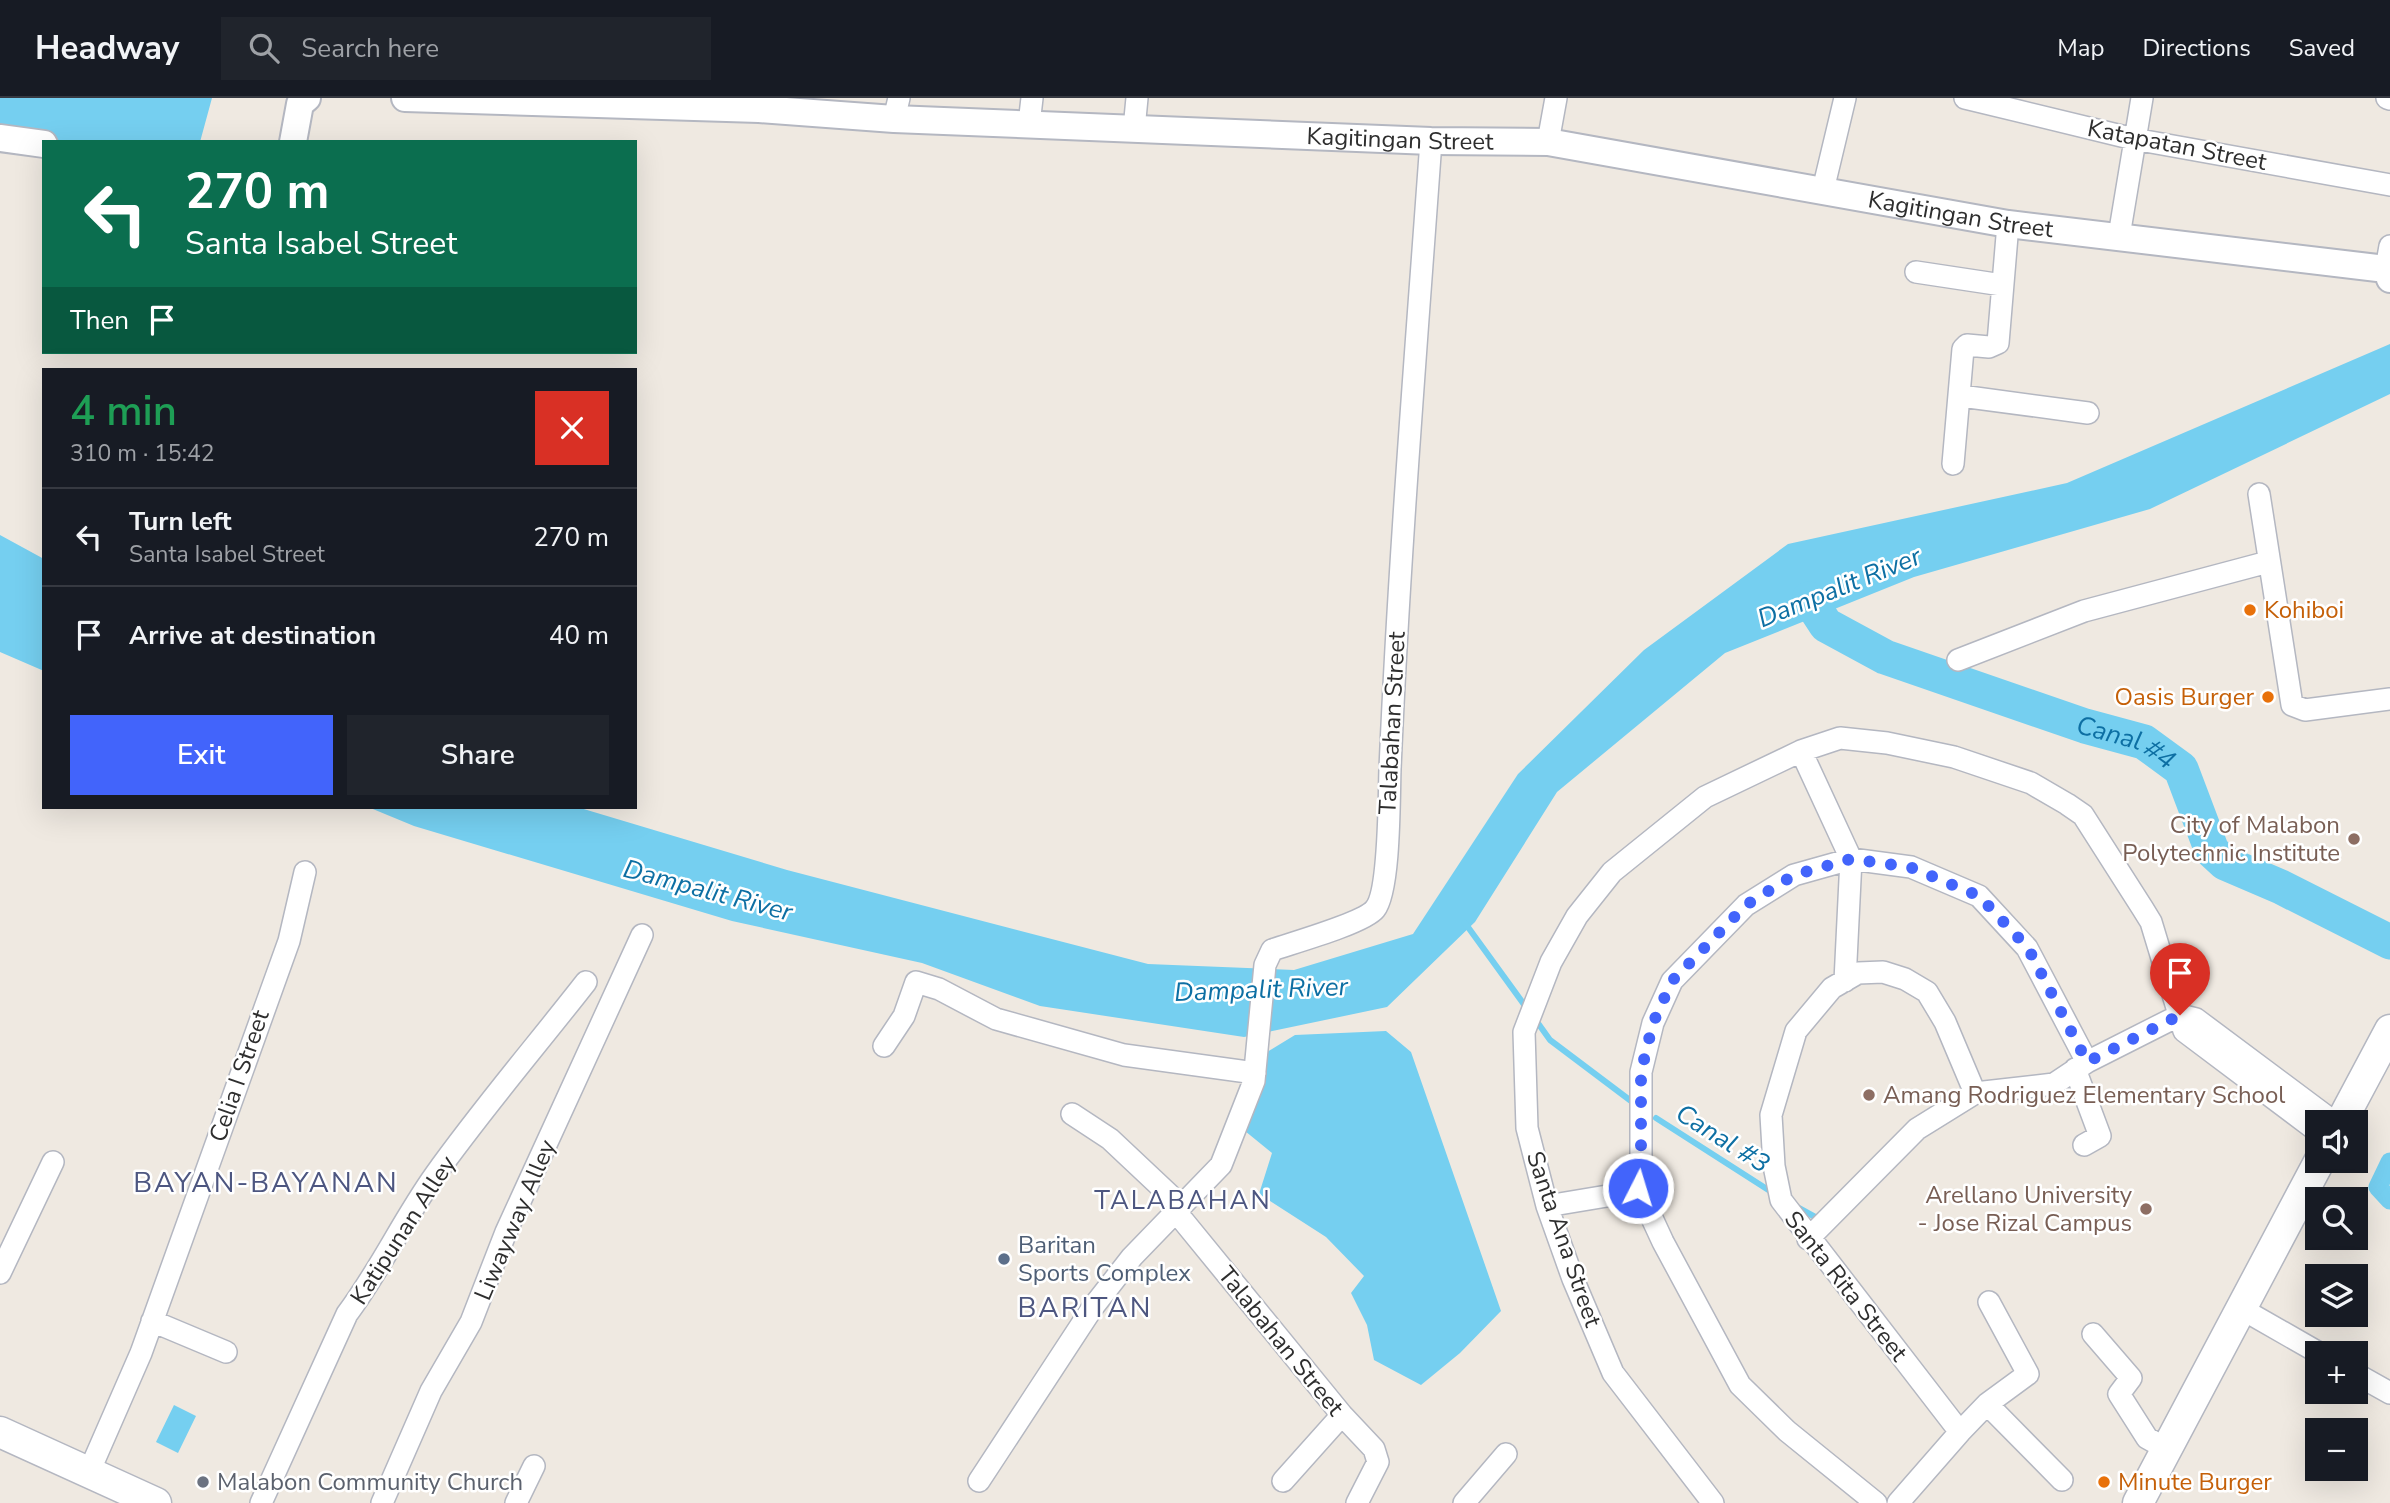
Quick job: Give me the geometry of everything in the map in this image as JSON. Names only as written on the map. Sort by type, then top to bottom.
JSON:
[{"type":"main road","points":[[2347,1110],[2390,1030]]},
{"type":"main road","points":[[2137,1503],[2313,1173]]},
{"type":"main road","points":[[0,1432],[89,1472],[125,1497],[156,1503]]},
{"type":"street","points":[[293,140],[300,104],[307,98]]},
{"type":"street","name":"Kagitingan Street","points":[[405,98],[759,109],[1031,111],[1135,130],[1431,141],[1548,142],[2008,224],[2389,265]]},
{"type":"street","points":[[1135,130],[1137,98]]},
{"type":"street","points":[[1548,142],[1556,98]]},
{"type":"street","points":[[1823,190],[1845,98]]},
{"type":"street","name":"Katapatan Street","points":[[1965,98],[2134,139],[2390,185]]},
{"type":"street","points":[[2119,236],[2142,98]]},
{"type":"street","points":[[0,138],[42,144]]},
{"type":"street","name":"Talabahan Street","points":[[979,1481],[1093,1307],[1132,1257],[1221,1165],[1255,1073],[1265,971],[1272,950],[1359,919],[1374,911],[1381,899],[1386,848],[1396,632],[1431,141]]},
{"type":"street","points":[[1954,464],[1963,349],[1967,345],[1989,347],[1998,343],[2008,224]]},
{"type":"street","points":[[1916,272],[2002,285]]},
{"type":"street","points":[[1961,396],[2088,413]]},
{"type":"street","points":[[2259,494],[2267,562],[2292,705],[2305,710],[2390,699]]},
{"type":"street","points":[[1958,660],[2084,611],[2267,562]]},
{"type":"street","name":"Santa Ana Street","points":[[1713,1503],[1613,1373],[1573,1279],[1548,1206],[1527,1128],[1524,1032],[1551,962],[1577,916],[1612,872],[1705,797],[1801,751],[1840,738],[1887,743],[1954,757],[2031,783],[2082,816],[2151,922],[2184,1031],[2305,1121]]},
{"type":"street","points":[[1801,751],[1851,859],[1845,981]]},
{"type":"street","points":[[1548,1206],[1631,1192],[1638,1188],[1641,1179],[1641,1072],[1653,1023],[1672,981],[1746,905],[1794,875],[1851,859],[1910,867],[1979,896],[2028,948],[2081,1066],[2100,1136],[2084,1145]]},
{"type":"street","name":"Celia I Street","points":[[89,1472],[152,1321],[289,941],[305,872]]},
{"type":"street","name":"Liwayway Alley","points":[[382,1503],[431,1391],[471,1322],[506,1232],[642,934]]},
{"type":"street","name":"Santa Rita Street","points":[[1956,1428],[1808,1239],[1781,1200],[1773,1166],[1771,1115],[1796,1031],[1832,988],[1858,973],[1883,972],[1905,979],[1927,992],[1945,1022],[1975,1093]]},
{"type":"street","name":"Katipunan Alley","points":[[261,1503],[347,1314],[408,1214],[586,982]]},
{"type":"street","points":[[884,1046],[904,1016],[916,982],[939,989],[996,1018],[1124,1055],[1255,1073]]},
{"type":"street","points":[[1808,1239],[1917,1129],[1975,1093],[2054,1084],[2081,1066],[2180,1015],[2196,1018],[2318,1110]]},
{"type":"street","points":[[1072,1114],[1110,1139],[1177,1202],[1180,1209]]},
{"type":"street","points":[[0,1273],[53,1162]]},
{"type":"street","points":[[1638,1188],[1680,1276],[1740,1385],[1787,1431],[1876,1503]]},
{"type":"street","name":"Talabahan Street","points":[[1180,1209],[1181,1218],[1342,1415],[1374,1449],[1378,1462],[1375,1473],[1357,1503]]},
{"type":"street","points":[[1898,1503],[1956,1428],[2028,1374],[1989,1302]]},
{"type":"street","points":[[2242,1309],[2305,1345]]},
{"type":"street","points":[[152,1321],[226,1352]]},
{"type":"street","points":[[2093,1334],[2131,1378],[2119,1394],[2147,1438],[2167,1449]]},
{"type":"street","points":[[2368,1381],[2390,1393]]},
{"type":"street","points":[[1987,1404],[2062,1480]]},
{"type":"street","points":[[1283,1480],[1342,1415]]},
{"type":"street","points":[[1464,1503],[1506,1454]]},
{"type":"street","points":[[516,1503],[534,1466]]},
{"type":"water","points":[[0,98],[212,98],[201,140],[0,140]]},
{"type":"water","name":"Dampalit River","points":[[2390,344],[2390,394],[2150,509],[1914,577],[1725,653],[1557,792],[1475,922],[1387,1007],[1244,1037],[1040,1006],[922,963],[732,921],[414,826],[373,809],[584,809],[787,870],[1148,964],[1294,970],[1413,934],[1518,774],[1644,650],[1788,544],[2067,483]]},
{"type":"water","points":[[0,535],[42,558],[42,670],[0,652]]},
{"type":"water","points":[[1386,1031],[1411,1052],[1501,1311],[1460,1353],[1421,1385],[1374,1360],[1367,1325],[1351,1293],[1364,1276],[1326,1237],[1259,1194],[1272,1153],[1245,1131],[1267,1052],[1295,1035]]},
{"type":"water","points":[[174,1405],[196,1416],[178,1453],[156,1442]]},
{"type":"waterway","name":"Canal #4","points":[[1809,599],[1826,625],[1885,657],[2085,726],[2144,742],[2181,769],[2212,851],[2225,863],[2281,887],[2390,942]]},
{"type":"waterway","name":"Canal #3","points":[[1465,923],[1528,1010]]},
{"type":"waterway","name":"Canal #3","points":[[1535,1019],[1550,1040],[1635,1104]]},
{"type":"waterway","name":"Canal #3","points":[[1656,1118],[1770,1191]]},
{"type":"waterway","points":[[2390,1162],[2378,1187],[2390,1200]]},
{"type":"waterway","name":"Canal #3","points":[[1797,1207],[1817,1218]]},
{"type":"place","name":"Kohiboi","points":[[2250,610]]},
{"type":"place","name":"Oasis Burger","points":[[2268,697]]},
{"type":"place","name":"City of Malabon Polytechnic Institute","points":[[2354,839]]},
{"type":"place","name":"Amang Rodriguez Elementary School","points":[[1869,1095]]},
{"type":"place","name":"Arellano University - Jose Rizal Campus","points":[[2146,1209]]},
{"type":"place","name":"Baritan Sports Complex","points":[[1004,1259]]},
{"type":"place","name":"Malabon Community Church","points":[[203,1482]]},
{"type":"place","name":"Minute Burger","points":[[2104,1482]]},
{"type":"district","name":"BAYAN-BAYANAN","points":[[266,1182]]},
{"type":"district","name":"TALABAHAN","points":[[1183,1200]]},
{"type":"district","name":"BARITAN","points":[[1085,1307]]},
{"type":"route","points":[[1638,1188],[1641,1179],[1641,1072],[1653,1023],[1672,981],[1746,905],[1794,875],[1851,859],[1910,867],[1979,896],[2028,948],[2087,1062],[2180,1015]]}]
